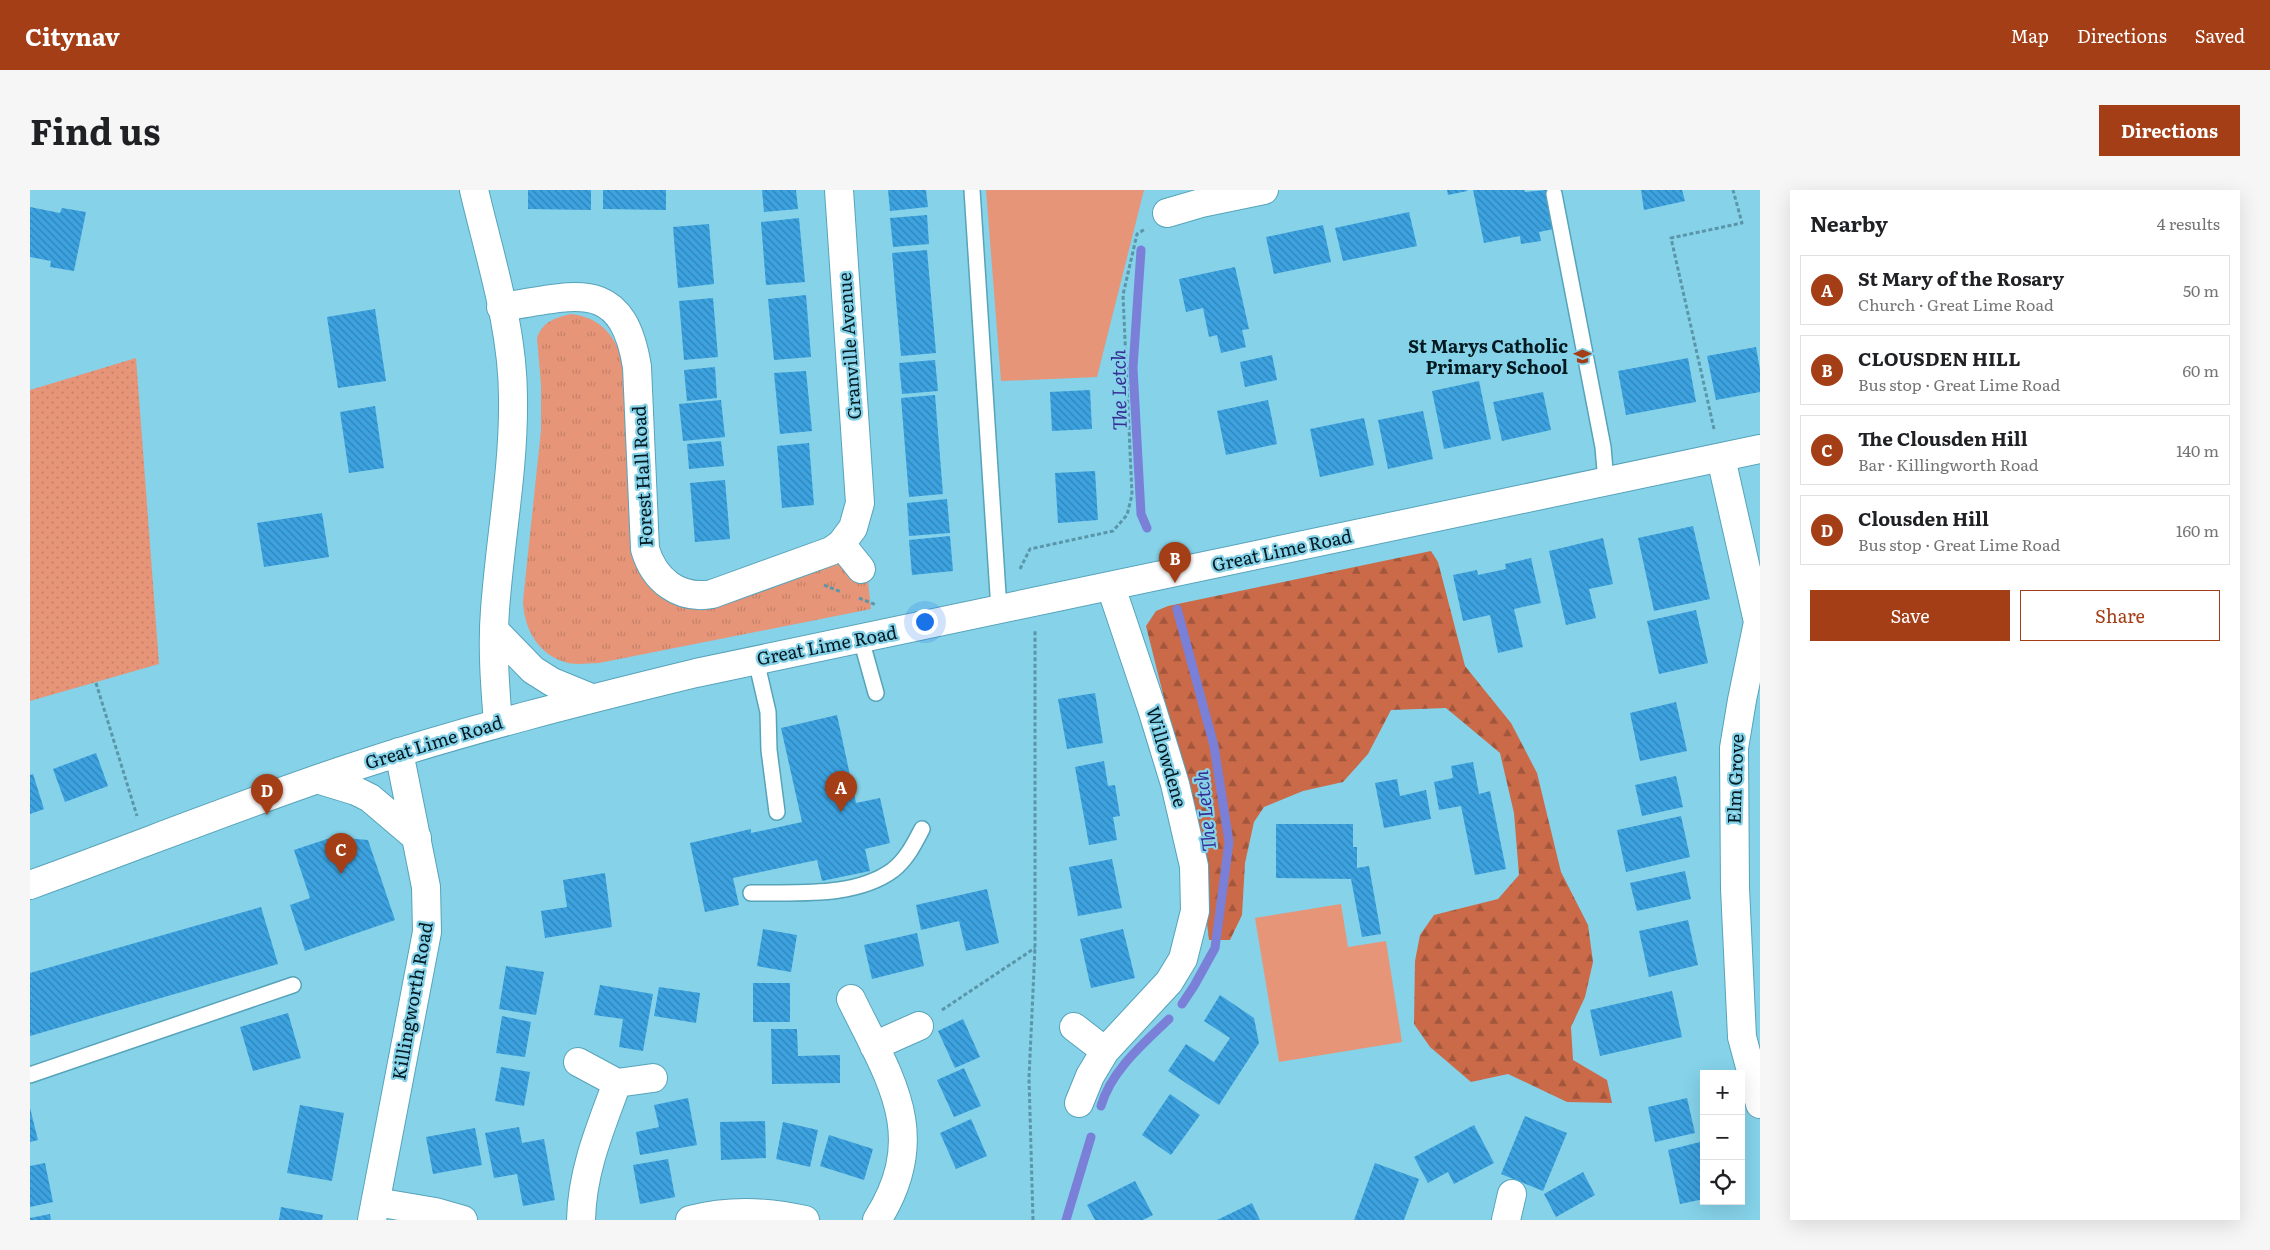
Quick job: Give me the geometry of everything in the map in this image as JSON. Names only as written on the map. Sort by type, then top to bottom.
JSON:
[{"type":"street","points":[[474,190],[501,307],[511,363],[513,398],[494,630],[498,723]]},
{"type":"street","name":"Granville Avenue","points":[[840,190],[860,503]]},
{"type":"street","points":[[1167,213],[1199,197],[1264,190]]},
{"type":"street","name":"Forest Hall Road","points":[[501,307],[586,297],[605,302],[623,321],[634,347],[637,368],[645,549],[654,573],[665,583],[688,594],[700,596],[712,594],[831,551],[840,544],[853,528],[860,503]]},
{"type":"street","name":"Great Lime Road","points":[[30,885],[317,779],[398,752],[591,698],[756,660],[1111,587],[1760,449]]},
{"type":"street","name":"Elm Grove","points":[[1721,458],[1759,623],[1742,700],[1734,748],[1734,888],[1742,1037],[1760,1104]]},
{"type":"street","points":[[840,544],[861,569]]},
{"type":"street","name":"Willowdene","points":[[1079,1103],[1090,1076],[1105,1050],[1170,982],[1183,959],[1195,911],[1196,888],[1194,866],[1175,784],[1111,587]]},
{"type":"street","points":[[494,630],[533,670],[552,682],[591,698]]},
{"type":"street","name":"Killingworth Road","points":[[374,1211],[427,932],[426,887],[398,752]]},
{"type":"street","points":[[317,779],[356,791],[370,798],[417,838]]},
{"type":"street","points":[[851,999],[895,1093],[904,1135],[903,1156],[897,1180],[887,1204],[877,1220]]},
{"type":"street","points":[[874,1046],[919,1026]]},
{"type":"street","points":[[1074,1026],[1105,1050]]},
{"type":"street","points":[[578,1062],[617,1083],[653,1078]]},
{"type":"street","points":[[581,1220],[582,1197],[590,1155],[617,1083]]},
{"type":"street","points":[[374,1211],[435,1212],[463,1220]]},
{"type":"street","points":[[690,1220],[729,1213],[755,1212],[805,1220]]},
{"type":"lane","points":[[972,190],[999,610]]},
{"type":"lane","points":[[1554,194],[1602,446],[1606,482]]},
{"type":"lane","points":[[861,639],[876,693]]},
{"type":"lane","points":[[756,660],[767,706],[769,750],[777,812]]},
{"type":"lane","points":[[751,893],[829,891],[874,880],[894,869],[910,852],[922,829]]},
{"type":"lane","points":[[30,1076],[293,985]]},
{"type":"path","points":[[1721,458],[1671,238],[1742,223],[1733,190]]},
{"type":"path","points":[[999,610],[1030,549],[1113,531],[1127,516],[1132,495],[1124,295],[1137,234],[1167,213]]},
{"type":"path","points":[[783,568],[844,593]]},
{"type":"path","points":[[853,596],[879,607]]},
{"type":"path","points":[[1034,1220],[1029,1078],[1035,948],[1035,602]]},
{"type":"path","points":[[96,683],[146,843]]},
{"type":"path","points":[[919,1026],[1035,948]]},
{"type":"green space","points":[[986,190],[1144,190],[1097,377],[1001,381]]},
{"type":"green space","points":[[571,314],[590,319],[604,328],[615,342],[623,360],[631,552],[635,565],[648,586],[667,600],[704,609],[838,563],[856,581],[867,573],[871,609],[599,663],[568,663],[548,654],[535,640],[530,631],[526,621],[523,601],[541,430],[541,385],[537,338],[550,321]]},
{"type":"green space","points":[[136,358],[159,664],[30,701],[30,390]]},
{"type":"green space","points":[[1431,551],[1438,562],[1465,666],[1511,723],[1537,773],[1561,872],[1588,925],[1593,962],[1585,997],[1571,1027],[1573,1060],[1607,1080],[1612,1103],[1567,1102],[1508,1074],[1471,1082],[1430,1047],[1414,1024],[1415,961],[1420,935],[1434,915],[1498,899],[1519,875],[1514,813],[1500,753],[1446,708],[1391,710],[1368,754],[1343,782],[1303,791],[1264,807],[1254,822],[1245,863],[1242,915],[1230,940],[1209,940],[1195,822],[1146,626],[1156,611],[1168,606]]},
{"type":"green space","points":[[1341,904],[1348,947],[1386,941],[1402,1042],[1279,1062],[1255,918]]},
{"type":"building","points":[[528,190],[591,190],[591,210],[528,209]]},
{"type":"building","points":[[603,190],[666,190],[666,210],[603,209]]},
{"type":"building","points":[[762,190],[796,190],[798,209],[764,212]]},
{"type":"building","points":[[888,190],[926,190],[928,207],[890,211]]},
{"type":"building","points":[[1447,190],[1467,190],[1467,191],[1448,195]]},
{"type":"building","points":[[1473,190],[1524,190],[1525,192],[1546,190],[1554,229],[1539,232],[1541,241],[1521,244],[1520,236],[1484,243]]},
{"type":"building","points":[[1641,190],[1682,190],[1685,201],[1644,210]]},
{"type":"building","points":[[30,207],[60,213],[62,208],[86,212],[74,271],[50,267],[51,261],[30,257]]},
{"type":"building","points":[[1409,212],[1417,246],[1343,261],[1335,228]]},
{"type":"building","points":[[927,215],[929,244],[893,247],[890,218]]},
{"type":"building","points":[[799,218],[805,282],[766,285],[761,222]]},
{"type":"building","points":[[709,224],[714,284],[678,288],[673,227]]},
{"type":"building","points":[[1323,225],[1331,262],[1274,274],[1266,237]]},
{"type":"building","points":[[927,250],[936,353],[901,356],[892,253]]},
{"type":"building","points":[[1235,267],[1249,329],[1242,330],[1246,347],[1221,353],[1217,335],[1209,337],[1203,308],[1186,312],[1179,279]]},
{"type":"building","points":[[806,295],[811,357],[774,360],[768,299]]},
{"type":"building","points":[[713,298],[718,357],[684,360],[679,301]]},
{"type":"building","points":[[375,309],[386,381],[338,388],[327,317]]},
{"type":"building","points":[[1756,347],[1760,370],[1760,392],[1716,400],[1707,356]]},
{"type":"building","points":[[1272,355],[1277,380],[1245,387],[1240,362]]},
{"type":"building","points":[[1688,358],[1696,402],[1626,415],[1618,371]]},
{"type":"building","points":[[935,360],[938,391],[902,394],[899,363]]},
{"type":"building","points":[[715,367],[717,398],[687,401],[684,370]]},
{"type":"building","points":[[806,371],[812,431],[780,434],[774,373]]},
{"type":"building","points":[[1479,381],[1491,439],[1444,449],[1432,391]]},
{"type":"building","points":[[1090,390],[1092,429],[1052,431],[1050,392]]},
{"type":"building","points":[[1543,392],[1551,430],[1502,441],[1493,402]]},
{"type":"building","points":[[935,395],[943,494],[909,497],[901,398]]},
{"type":"building","points":[[721,400],[725,437],[683,441],[679,404]]},
{"type":"building","points":[[1268,400],[1277,444],[1226,455],[1217,411]]},
{"type":"building","points":[[375,406],[384,468],[349,473],[340,412]]},
{"type":"building","points":[[1423,411],[1433,459],[1388,469],[1378,420]]},
{"type":"building","points":[[1364,418],[1374,465],[1320,477],[1310,429]]},
{"type":"building","points":[[721,441],[724,466],[689,469],[687,444]]},
{"type":"building","points":[[809,443],[814,505],[782,508],[777,446]]},
{"type":"building","points":[[1095,471],[1098,520],[1058,523],[1055,473]]},
{"type":"building","points":[[725,480],[730,539],[695,542],[690,483]]},
{"type":"building","points":[[947,499],[950,533],[909,536],[907,503]]},
{"type":"building","points":[[322,513],[329,557],[264,567],[257,523]]},
{"type":"building","points":[[1693,526],[1710,599],[1654,611],[1638,538]]},
{"type":"building","points":[[950,536],[953,571],[912,575],[909,540]]},
{"type":"building","points":[[1603,538],[1613,584],[1589,589],[1596,618],[1566,625],[1549,551]]},
{"type":"building","points":[[1531,558],[1541,603],[1514,609],[1523,647],[1498,653],[1490,615],[1463,621],[1453,575],[1477,570],[1478,575],[1506,569],[1505,564]]},
{"type":"building","points":[[1696,610],[1708,663],[1659,674],[1647,621]]},
{"type":"building","points":[[1095,693],[1103,743],[1067,749],[1058,699]]},
{"type":"building","points":[[1676,702],[1687,751],[1640,761],[1630,713]]},
{"type":"building","points":[[837,715],[856,803],[880,798],[890,843],[865,849],[870,871],[822,881],[817,860],[733,878],[739,905],[705,912],[690,843],[751,829],[751,833],[802,822],[781,728]]},
{"type":"building","points":[[96,753],[108,786],[65,802],[53,769]]},
{"type":"building","points":[[1104,761],[1108,786],[1115,785],[1120,816],[1113,817],[1117,840],[1089,845],[1075,767]]},
{"type":"building","points":[[1473,762],[1479,794],[1490,791],[1506,869],[1475,875],[1461,806],[1439,810],[1434,782],[1453,778],[1451,766]]},
{"type":"building","points":[[33,774],[44,809],[30,814],[30,775]]},
{"type":"building","points":[[1676,776],[1683,807],[1642,816],[1635,785]]},
{"type":"building","points":[[1397,779],[1400,796],[1426,790],[1431,819],[1384,828],[1375,783]]},
{"type":"building","points":[[1681,816],[1690,857],[1626,872],[1617,830]]},
{"type":"building","points":[[1276,824],[1353,824],[1353,847],[1357,847],[1357,868],[1369,866],[1381,934],[1362,937],[1351,879],[1276,878]]},
{"type":"building","points":[[333,837],[368,840],[395,920],[305,951],[290,905],[310,898],[294,850]]},
{"type":"building","points":[[1112,859],[1122,908],[1078,916],[1069,867]]},
{"type":"building","points":[[1685,871],[1691,899],[1637,911],[1630,883]]},
{"type":"building","points":[[605,873],[612,927],[545,938],[541,911],[567,907],[563,880]]},
{"type":"building","points":[[987,889],[999,943],[966,951],[959,921],[921,930],[916,905]]},
{"type":"building","points":[[261,907],[278,964],[30,1036],[30,973]]},
{"type":"building","points":[[1688,920],[1698,965],[1649,977],[1639,931]]},
{"type":"building","points":[[763,929],[797,935],[791,972],[757,966]]},
{"type":"building","points":[[1123,929],[1135,978],[1091,988],[1080,939]]},
{"type":"building","points":[[917,933],[924,966],[872,979],[864,945]]},
{"type":"building","points":[[506,966],[544,972],[536,1015],[499,1009]]},
{"type":"building","points":[[753,983],[790,983],[790,1022],[753,1022]]},
{"type":"building","points":[[600,985],[653,994],[643,1051],[619,1047],[623,1019],[594,1015]]},
{"type":"building","points":[[659,987],[700,993],[696,1023],[654,1016]]},
{"type":"building","points":[[1672,991],[1682,1037],[1600,1056],[1590,1010]]},
{"type":"building","points":[[1220,995],[1254,1018],[1259,1043],[1219,1105],[1168,1071],[1186,1044],[1214,1062],[1230,1038],[1204,1021]]},
{"type":"building","points":[[288,1013],[301,1058],[253,1071],[240,1027]]},
{"type":"building","points":[[502,1016],[531,1022],[525,1057],[496,1053]]},
{"type":"building","points":[[963,1019],[980,1057],[955,1068],[938,1031]]},
{"type":"building","points":[[771,1029],[797,1029],[798,1056],[840,1055],[840,1083],[772,1084]]},
{"type":"building","points":[[501,1067],[530,1072],[524,1106],[495,1101]]},
{"type":"building","points":[[964,1068],[981,1106],[954,1117],[937,1080]]},
{"type":"building","points":[[1170,1094],[1200,1115],[1171,1155],[1142,1135]]},
{"type":"building","points":[[688,1098],[697,1145],[640,1155],[636,1132],[659,1127],[654,1105]]},
{"type":"building","points":[[1687,1098],[1695,1133],[1655,1142],[1648,1107]]},
{"type":"building","points":[[300,1105],[344,1113],[332,1181],[287,1173]]},
{"type":"building","points":[[30,1108],[38,1140],[30,1142]]},
{"type":"building","points":[[1525,1116],[1567,1133],[1543,1191],[1501,1174]]},
{"type":"building","points":[[971,1119],[987,1156],[956,1169],[940,1133]]},
{"type":"building","points":[[765,1121],[766,1158],[721,1160],[720,1122]]},
{"type":"building","points":[[783,1122],[818,1130],[810,1167],[776,1159]]},
{"type":"building","points":[[1474,1125],[1494,1163],[1454,1184],[1448,1172],[1428,1183],[1414,1157]]},
{"type":"building","points":[[519,1127],[522,1143],[544,1139],[555,1200],[523,1206],[517,1174],[494,1178],[485,1133]]},
{"type":"building","points":[[475,1128],[482,1165],[433,1174],[426,1137]]},
{"type":"building","points":[[829,1135],[873,1149],[864,1180],[820,1166]]},
{"type":"building","points":[[1700,1142],[1700,1200],[1680,1204],[1668,1150]]},
{"type":"building","points":[[668,1159],[675,1197],[640,1204],[633,1165]]},
{"type":"building","points":[[45,1163],[53,1202],[30,1207],[30,1166]]},
{"type":"building","points":[[1375,1163],[1419,1179],[1404,1220],[1354,1220]]},
{"type":"building","points":[[1583,1172],[1595,1195],[1556,1217],[1544,1194]]},
{"type":"building","points":[[1135,1181],[1153,1215],[1143,1220],[1095,1220],[1087,1205]]},
{"type":"building","points":[[1252,1203],[1260,1220],[1217,1220]]},
{"type":"building","points":[[281,1207],[323,1215],[322,1220],[279,1220]]},
{"type":"building","points":[[50,1214],[51,1220],[30,1220],[30,1218]]},
{"type":"waterway","name":"The Letch","points":[[1141,250],[1133,368],[1141,514],[1147,528]]},
{"type":"waterway","name":"The Letch","points":[[1177,609],[1214,746],[1229,842],[1215,948],[1182,1004]]},
{"type":"waterway","name":"The Letch","points":[[1101,1106],[1112,1081],[1120,1070],[1139,1048],[1169,1019]]},
{"type":"waterway","name":"The Letch","points":[[1066,1220],[1091,1137]]},
{"type":"place","name":"St Marys Catholic Primary School","points":[[1582,357]]},
{"type":"place","name":"CLOUSDEN HILL","points":[[1175,583]]},
{"type":"place","name":"St Mary of the Rosary","points":[[841,812]]},
{"type":"place","name":"Clousden Hill","points":[[267,815]]},
{"type":"place","name":"The Clousden Hill","points":[[341,874]]}]
